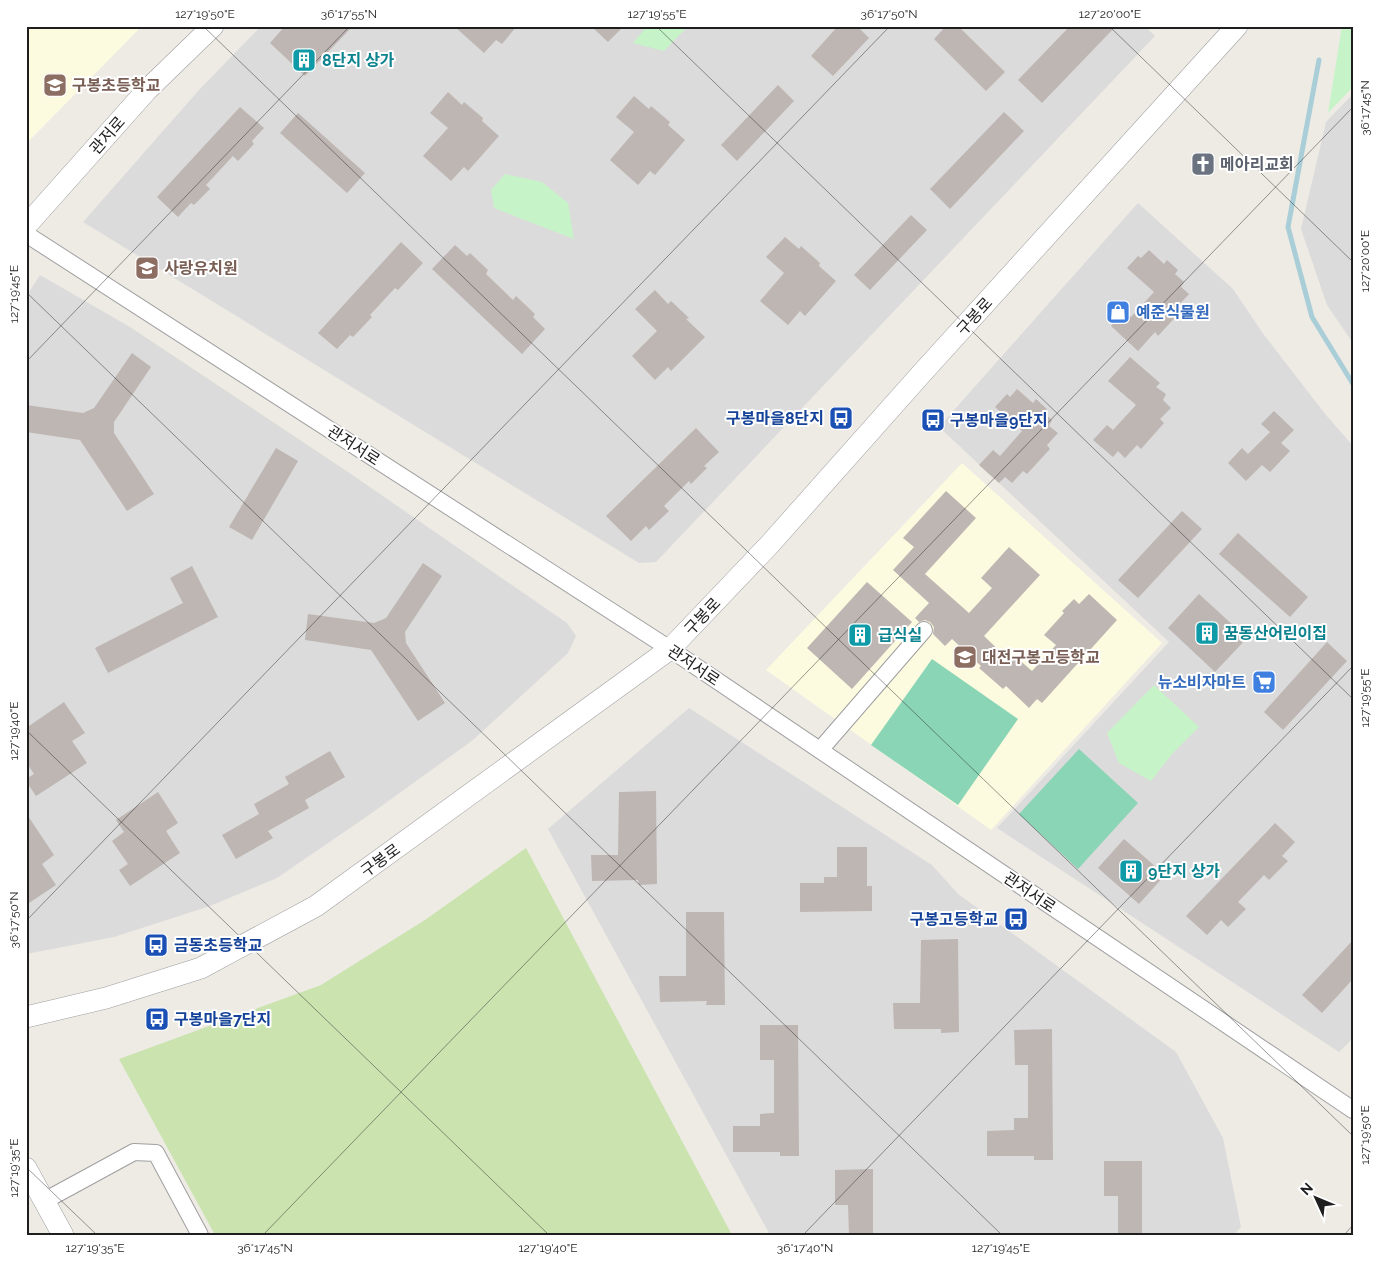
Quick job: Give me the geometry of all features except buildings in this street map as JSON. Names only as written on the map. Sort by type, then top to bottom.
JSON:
[{"type":"street","name":"관저로","points":[[26,226],[147,90],[213,26]]},
{"type":"street","name":"구봉로","points":[[26,1017],[106,998],[201,968],[316,906],[670,649],[770,544],[1237,26]]},
{"type":"street","name":"관저서로","points":[[26,234],[670,649],[1353,1110]]},
{"type":"street","points":[[820,750],[924,630]]},
{"type":"street","points":[[44,1201],[134,1152],[156,1153],[200,1235]]},
{"type":"street","points":[[26,1168],[63,1235]]},
{"type":"shaded area","name":"구봉초등학교","points":[[26,26],[142,26],[26,144]]},
{"type":"shaded area","name":"구봉마을8단지","points":[[261,26],[1145,26],[1155,36],[656,562],[639,563],[83,222],[199,90]]},
{"type":"shaded area","points":[[1353,94],[1353,343],[1327,305],[1301,229],[1326,122]]},
{"type":"shaded area","name":"구봉마을9단지","points":[[1138,203],[1233,289],[1264,335],[1326,415],[1353,446],[1353,1038],[1339,1052],[997,828],[1169,642],[939,427]]},
{"type":"shaded area","points":[[40,275],[130,327],[348,472],[567,623],[576,636],[568,653],[473,740],[277,878],[210,906],[114,937],[26,954],[26,297]]},
{"type":"shaded area","name":"대전구봉고등학교","points":[[962,463],[1162,643],[991,830],[766,670]]},
{"type":"shaded area","points":[[689,708],[932,865],[958,894],[1176,1052],[1223,1138],[1241,1227],[1234,1235],[770,1235],[548,829]]},
{"type":"green space","points":[[647,26],[688,26],[664,51],[633,43]]},
{"type":"green space","points":[[1342,26],[1353,26],[1353,87],[1328,113]]},
{"type":"green space","points":[[505,174],[542,182],[568,203],[574,239],[494,208],[491,190]]},
{"type":"green space","points":[[932,659],[1018,719],[958,805],[871,745]]},
{"type":"green space","points":[[1154,685],[1199,727],[1172,754],[1151,781],[1119,763],[1107,733]]},
{"type":"green space","points":[[1079,749],[1138,803],[1078,869],[1019,814]]},
{"type":"green space","points":[[526,848],[732,1235],[215,1235],[119,1059],[321,985],[425,920]]},
{"type":"waterway","points":[[1319,60],[1288,227],[1312,317],[1353,384]]},
{"type":"place","name":"8단지 상가","points":[[304,60]]},
{"type":"place","name":"구봉초등학교","points":[[55,85]]},
{"type":"place","name":"메아리교회","points":[[1203,164]]},
{"type":"place","name":"사랑유치원","points":[[147,268]]},
{"type":"place","name":"예준식물원","points":[[1118,312]]},
{"type":"place","name":"구봉마을8단지","points":[[841,418]]},
{"type":"place","name":"구봉마을9단지","points":[[933,420]]},
{"type":"place","name":"꿈동산어린이집","points":[[1207,633]]},
{"type":"place","name":"급식실","points":[[860,635]]},
{"type":"place","name":"대전구봉고등학교","points":[[965,657]]},
{"type":"place","name":"뉴소비자마트","points":[[1264,682]]},
{"type":"place","name":"9단지 상가","points":[[1131,871]]},
{"type":"place","name":"구봉고등학교","points":[[1016,919]]},
{"type":"place","name":"금동초등학교","points":[[156,945]]},
{"type":"place","name":"구봉마을7단지","points":[[157,1019]]}]
